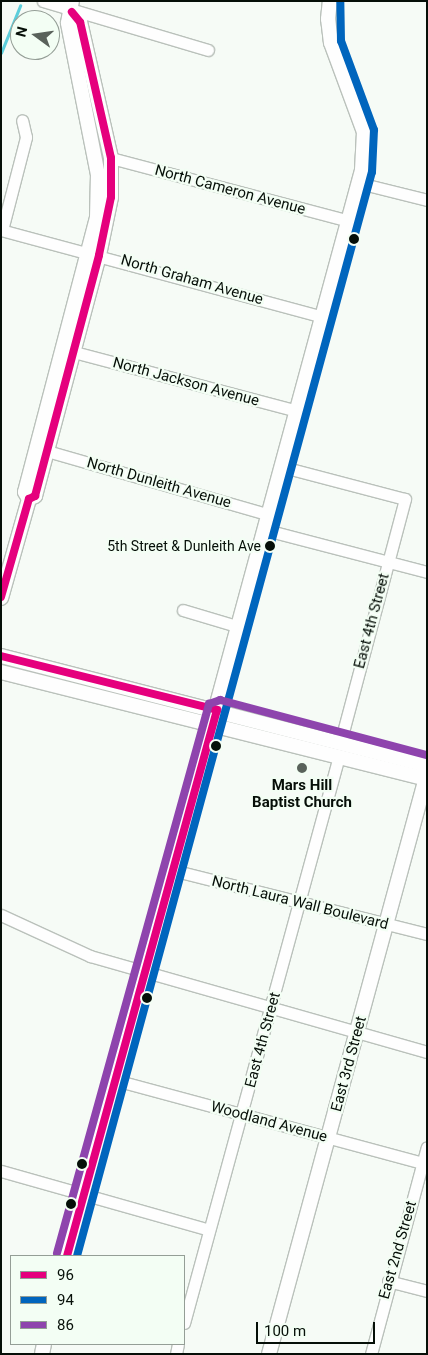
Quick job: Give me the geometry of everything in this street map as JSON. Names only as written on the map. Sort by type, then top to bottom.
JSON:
[{"type":"main road","points":[[67,1255],[360,183],[365,152],[364,132],[331,43],[328,19],[330,1]]},
{"type":"main road","points":[[29,499],[35,496],[74,352],[94,253],[98,175],[68,23],[72,6]]},
{"type":"main road","points":[[1,598],[29,499],[25,492],[111,197],[111,158],[80,22],[72,6]]},
{"type":"main road","points":[[82,100],[90,102],[101,148],[111,158]]},
{"type":"main road","points":[[1,656],[214,717],[427,774]]},
{"type":"main road","points":[[1,672],[214,717]]},
{"type":"main road","name":"East 3rd Street","points":[[270,1354],[427,774]]},
{"type":"street","points":[[43,1],[72,6],[208,50]]},
{"type":"street","points":[[1,230],[26,137],[22,120]]},
{"type":"street","name":"North Cameron Avenue","points":[[111,158],[349,221]]},
{"type":"street","points":[[360,183],[427,200]]},
{"type":"street","name":"North Graham Avenue","points":[[1,230],[94,253],[324,317]]},
{"type":"street","name":"North Jackson Avenue","points":[[74,352],[298,411]]},
{"type":"street","name":"North Dunleith Avenue","points":[[47,452],[270,515]]},
{"type":"street","name":"East 4th Street","points":[[185,1319],[271,1008],[405,498],[283,467]]},
{"type":"street","points":[[266,530],[427,572]]},
{"type":"street","points":[[183,610],[240,627]]},
{"type":"street","name":"North Laura Wall Boulevard","points":[[172,870],[427,934]]},
{"type":"street","points":[[1,915],[66,947],[144,973],[427,1052]]},
{"type":"street","name":"Woodland Avenue","points":[[115,1080],[422,1163]]},
{"type":"street","name":"East 2nd Street","points":[[370,1354],[388,1281],[427,1147]]},
{"type":"street","points":[[1,1171],[209,1230]]},
{"type":"street","points":[[388,1281],[427,1291]]},
{"type":"waterway","points":[[1,53],[20,6]]},
{"type":"transit line","name":"94","points":[[77,1255],[372,172],[374,130],[341,41],[340,2]]},
{"type":"transit line","name":"96","points":[[1,597],[29,499],[35,496],[99,255],[111,197],[111,158],[80,22],[72,12]]},
{"type":"transit line","name":"96","points":[[1,656],[217,710],[67,1255]]},
{"type":"transit line","name":"86","points":[[57,1253],[209,704],[220,700],[427,755]]},
{"type":"place","name":"5th Street & Dunleith Ave","points":[[270,546]]},
{"type":"place","name":"Mars Hill Baptist Church","points":[[302,768]]}]
